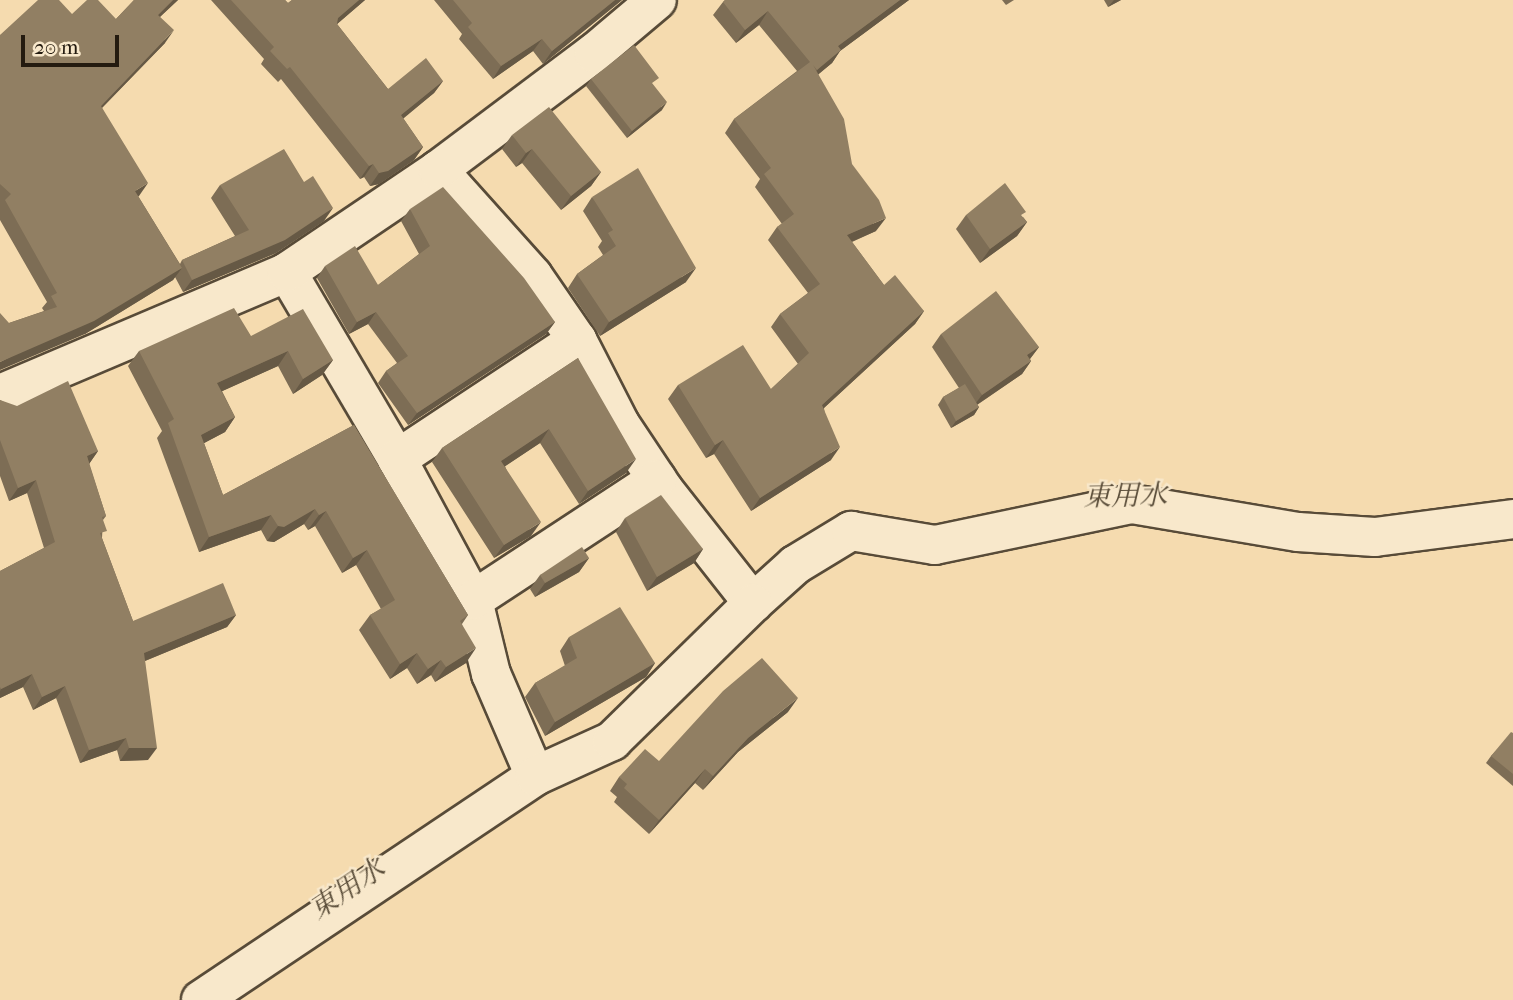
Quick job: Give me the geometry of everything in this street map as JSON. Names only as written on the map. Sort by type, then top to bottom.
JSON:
[{"type":"street","points":[[0,394],[287,272],[438,170],[594,53],[657,0]]},
{"type":"street","points":[[438,170],[533,276],[577,340],[621,424],[657,479],[753,603]]},
{"type":"street","points":[[287,272],[397,459],[473,600],[491,674],[535,776]]},
{"type":"street","points":[[397,459],[577,340]]},
{"type":"street","points":[[473,600],[657,479]]},
{"type":"street","points":[[201,1000],[535,776],[612,741],[795,565],[851,531],[935,545],[1132,504],[1298,532],[1375,537],[1513,519]]},
{"type":"building","points":[[38,0],[59,0],[72,14],[87,0],[98,0],[116,19],[134,0],[173,0],[158,15],[174,30],[101,106],[148,183],[135,191],[182,268],[94,321],[0,362],[0,313],[9,323],[57,307],[51,296],[57,293],[5,200],[11,194],[0,184],[0,35]]},
{"type":"building","points":[[231,0],[285,0],[288,3],[292,0],[359,0],[338,18],[337,24],[388,89],[426,58],[443,81],[401,115],[423,147],[388,171],[379,173],[373,164],[369,166],[290,67],[287,69],[270,51],[274,47]]},
{"type":"building","points":[[453,0],[615,0],[552,51],[542,39],[501,66],[468,27],[472,23]]},
{"type":"building","points":[[900,0],[838,46],[841,50],[817,70],[813,65],[844,119],[852,164],[879,200],[886,218],[847,235],[884,285],[895,275],[924,311],[822,405],[840,447],[760,498],[723,440],[715,445],[678,385],[743,345],[771,389],[809,353],[780,314],[820,284],[777,227],[794,214],[764,174],[771,168],[734,119],[810,62],[768,11],[745,30],[723,2]]},
{"type":"building","points":[[634,45],[659,78],[652,83],[667,102],[632,131],[591,79]]},
{"type":"building","points":[[549,107],[601,172],[571,196],[532,149],[526,153],[512,135]]},
{"type":"building","points":[[284,149],[304,182],[313,176],[333,208],[285,240],[192,280],[182,260],[249,230],[220,185]]},
{"type":"building","points":[[638,168],[696,268],[609,322],[577,274],[616,246],[608,233],[613,230],[592,197]]},
{"type":"building","points":[[1005,183],[1026,212],[1021,215],[1027,222],[990,249],[966,215]]},
{"type":"building","points":[[443,187],[524,278],[555,322],[417,413],[386,371],[408,356],[376,312],[357,322],[325,266],[355,246],[378,285],[430,246],[410,209]]},
{"type":"building","points":[[996,291],[1039,347],[1027,355],[1031,361],[982,395],[941,334]]},
{"type":"building","points":[[234,308],[251,336],[303,309],[333,360],[303,379],[288,351],[217,383],[235,417],[201,435],[223,495],[354,425],[468,615],[460,621],[476,648],[446,667],[441,660],[428,669],[417,653],[400,664],[370,615],[395,600],[367,550],[353,558],[326,511],[319,515],[315,509],[284,527],[278,526],[271,515],[209,537],[168,423],[174,419],[139,351]]},
{"type":"building","points":[[578,358],[636,459],[588,491],[549,429],[501,461],[541,522],[504,545],[442,448]]},
{"type":"building","points":[[68,381],[98,451],[87,456],[106,516],[102,517],[107,531],[100,533],[133,621],[223,583],[236,615],[144,653],[157,748],[129,748],[126,738],[89,750],[65,686],[42,697],[32,674],[1,689],[0,687],[0,571],[55,542],[36,480],[18,488],[0,440],[0,400],[17,406]]},
{"type":"building","points":[[965,384],[979,407],[956,421],[943,397]]},
{"type":"building","points":[[661,495],[703,549],[657,577],[625,518]]},
{"type":"building","points":[[582,547],[589,558],[545,583],[540,575]]},
{"type":"building","points":[[620,607],[655,663],[555,722],[535,683],[577,658],[569,637]]},
{"type":"building","points":[[762,658],[798,698],[748,738],[713,776],[705,769],[659,820],[624,788],[627,784],[619,777],[645,749],[659,761],[723,691]]},
{"type":"building","points":[[1511,732],[1513,733],[1513,774],[1491,756]]},
{"type":"water label","name":"東用水","points":[[1125,496]]},
{"type":"water label","name":"東用水","points":[[347,889]]}]
